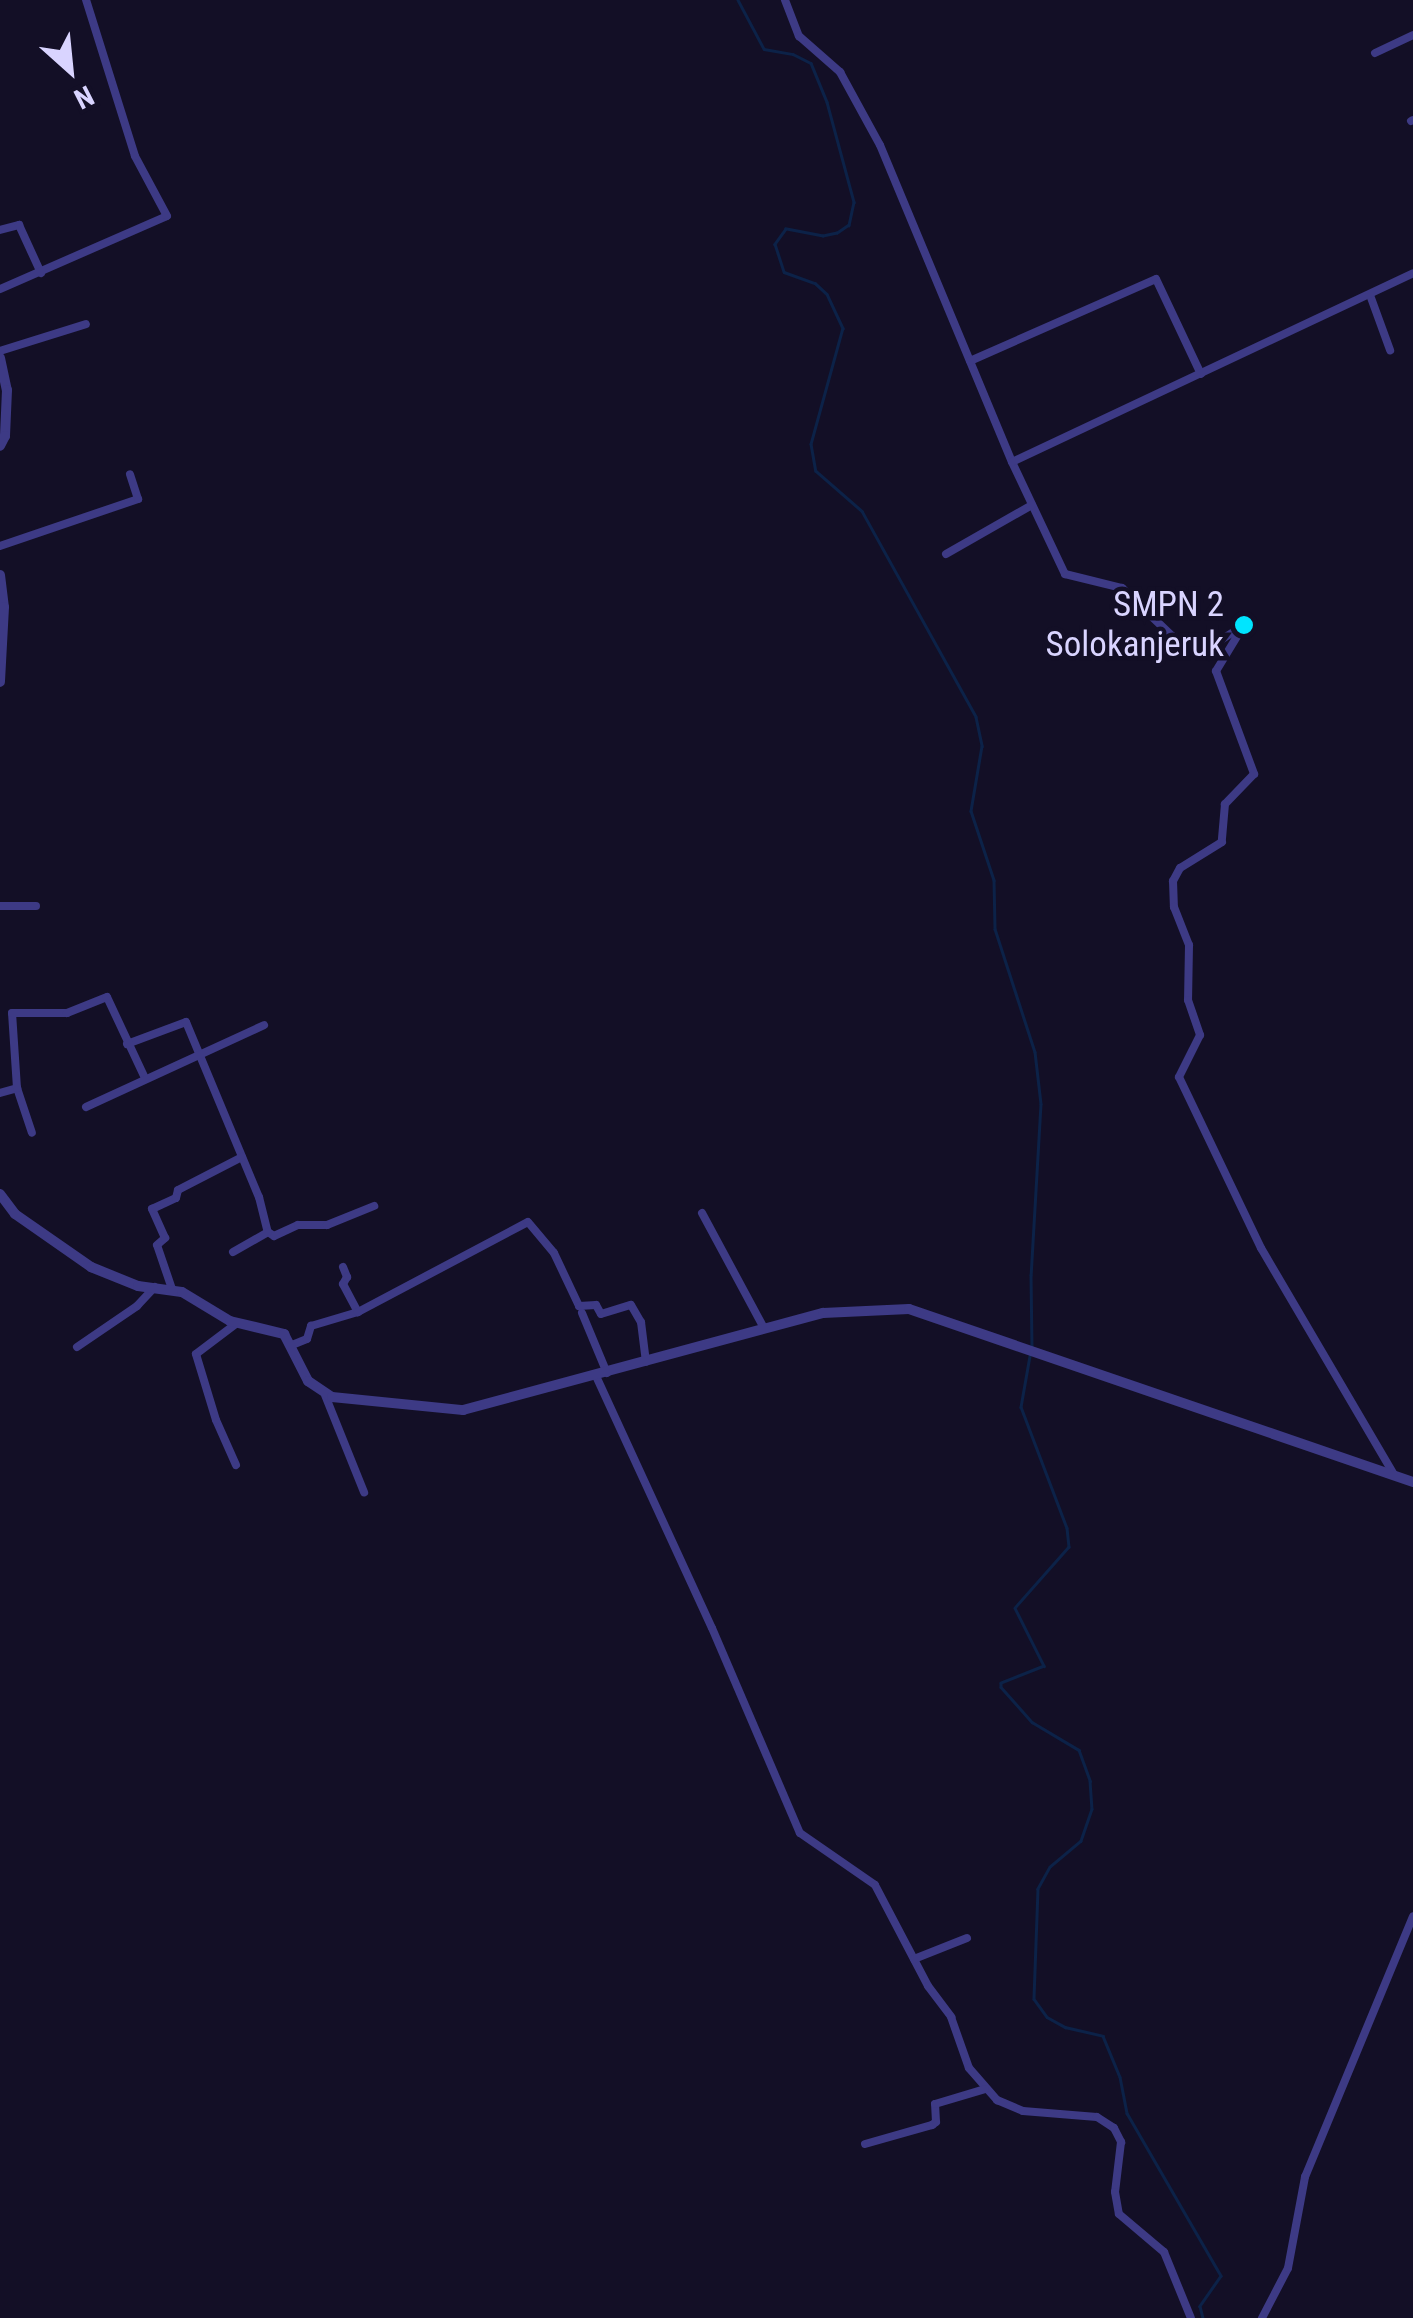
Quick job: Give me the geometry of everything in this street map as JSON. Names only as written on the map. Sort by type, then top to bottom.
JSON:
[{"type":"street","points":[[0,289],[167,216],[135,156],[86,0]]},
{"type":"street","points":[[785,0],[800,36],[840,72],[864,113],[1012,462],[1065,574],[1122,588],[1172,636],[1204,651],[1244,626],[1216,671],[1254,774],[1225,804],[1222,842],[1180,868],[1173,881],[1174,907],[1189,944],[1188,1000],[1200,1035],[1178,1077],[1260,1248],[1396,1479]]},
{"type":"street","points":[[1375,54],[1413,35]]},
{"type":"street","points":[[0,230],[19,225],[41,274]]},
{"type":"street","points":[[1012,462],[1413,274]]},
{"type":"street","points":[[970,360],[1156,279],[1200,374]]},
{"type":"street","points":[[1370,295],[1390,350]]},
{"type":"street","points":[[0,446],[5,436],[0,354],[86,324]]},
{"type":"street","points":[[3,545],[137,500],[130,474]]},
{"type":"street","points":[[946,554],[1032,505]]},
{"type":"street","points":[[0,575],[4,607],[0,682]]},
{"type":"street","points":[[0,906],[36,906]]},
{"type":"street","points":[[32,1133],[17,1088],[14,1012],[66,1013],[108,997],[145,1078]]},
{"type":"street","points":[[127,1044],[186,1021],[268,1232],[274,1236],[297,1225],[325,1225],[374,1206]]},
{"type":"street","points":[[86,1107],[264,1026]]},
{"type":"street","points":[[0,1093],[17,1088]]},
{"type":"street","points":[[172,1289],[157,1245],[166,1238],[152,1209],[242,1157]]},
{"type":"street","points":[[2,1203],[90,1266],[138,1286],[172,1289],[237,1323],[276,1329],[292,1345],[308,1381],[324,1395],[364,1492]]},
{"type":"street","points":[[702,1213],[764,1328]]},
{"type":"street","points":[[292,1345],[307,1339],[313,1326],[358,1312],[529,1222],[554,1253],[578,1306],[596,1306],[601,1314],[631,1305],[642,1322],[646,1362]]},
{"type":"street","points":[[232,1252],[268,1232]]},
{"type":"street","points":[[343,1267],[347,1277],[343,1284],[358,1312]]},
{"type":"street","points":[[77,1347],[136,1306],[155,1287]]},
{"type":"street","points":[[324,1395],[448,1412],[601,1375],[764,1328],[846,1310],[909,1309],[1413,1482]]},
{"type":"street","points":[[582,1313],[601,1375],[800,1833],[875,1885],[914,1959],[951,2017],[969,2068],[985,2089],[1018,2110],[1088,2115],[1114,2128],[1120,2142],[1114,2192],[1119,2214],[1164,2252],[1191,2318]]},
{"type":"street","points":[[236,1464],[218,1428],[196,1354],[237,1323]]},
{"type":"street","points":[[1262,2318],[1288,2268],[1304,2176],[1413,1916]]},
{"type":"street","points":[[914,1959],[967,1938]]},
{"type":"street","points":[[866,2144],[932,2125],[936,2122],[936,2104],[985,2089]]},
{"type":"waterway","points":[[738,0],[764,49],[793,54],[811,63],[827,102],[854,202],[849,225],[837,233],[823,236],[786,229],[775,244],[784,272],[815,283],[827,294],[843,328],[811,444],[816,471],[862,511],[976,717],[982,746],[971,811],[994,880],[995,929],[1035,1052],[1041,1104],[1031,1275],[1032,1348]]},
{"type":"waterway","points":[[1030,1356],[1021,1407],[1067,1528],[1069,1547],[1015,1608],[1044,1666],[1001,1683],[1001,1687],[1032,1722],[1079,1750],[1090,1781],[1092,1809],[1081,1841],[1050,1867],[1038,1889],[1034,1999],[1047,2017],[1065,2027],[1103,2036],[1120,2077],[1127,2113],[1221,2276],[1200,2306],[1203,2318]]},
{"type":"place","name":"SMPN 2 Solokanjeruk","points":[[1244,625]]}]
